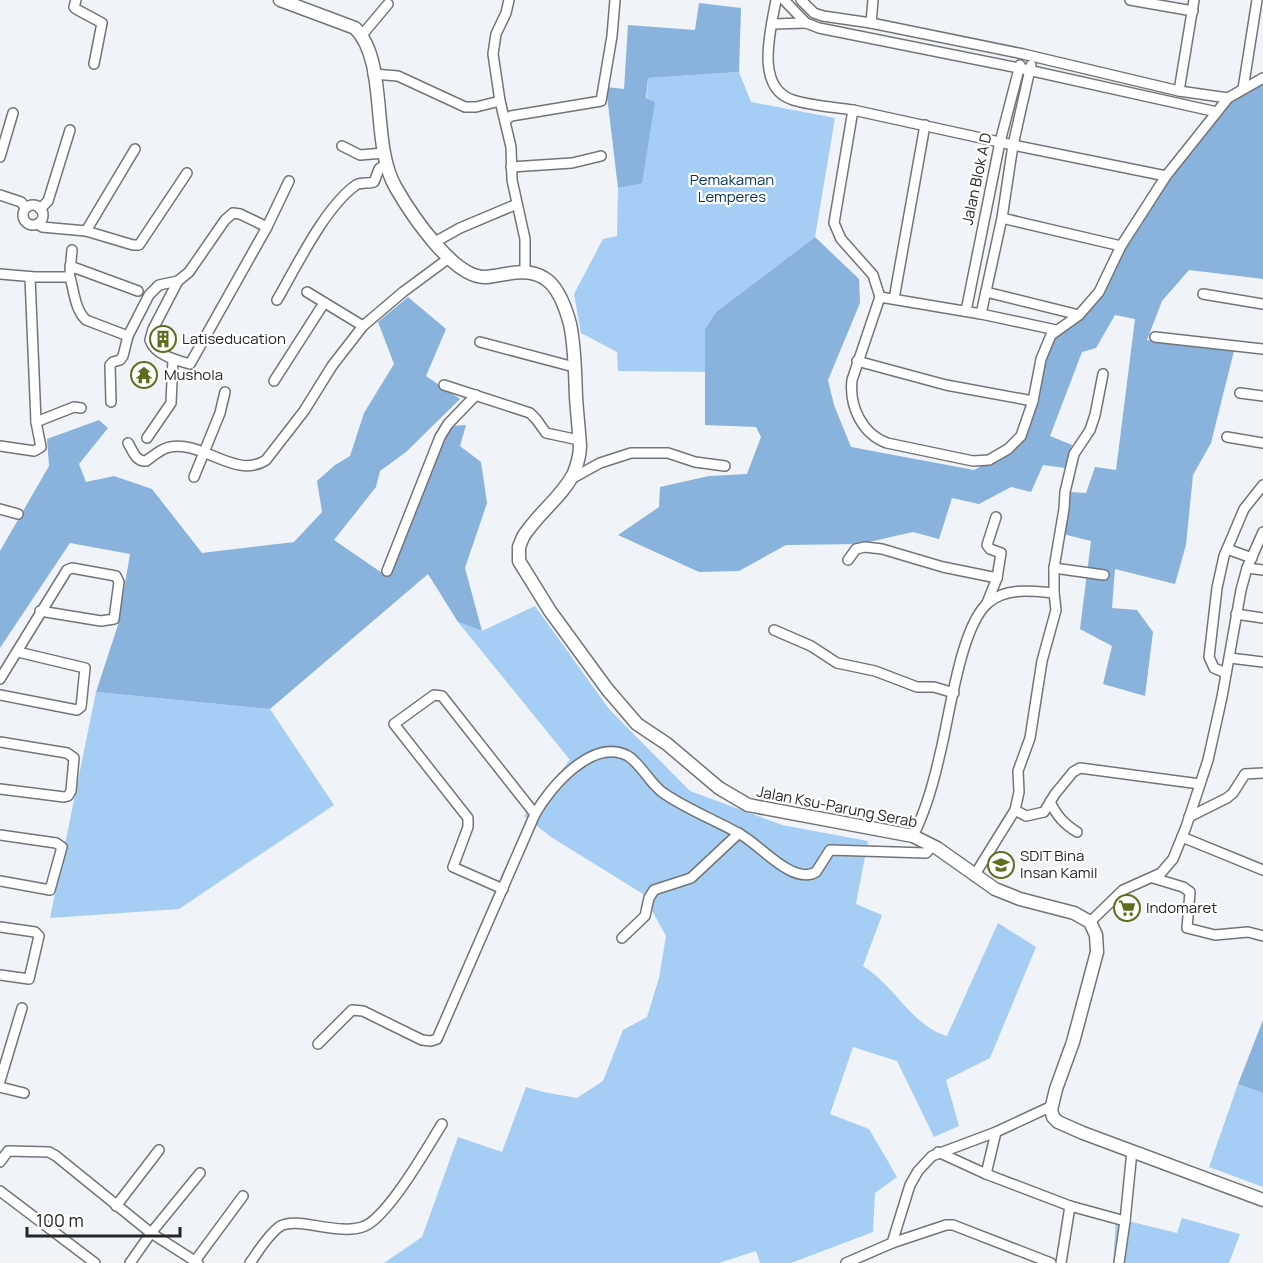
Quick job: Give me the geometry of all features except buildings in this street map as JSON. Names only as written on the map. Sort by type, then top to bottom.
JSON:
[{"type":"street","points":[[76,0],[74,7],[76,9],[102,23],[94,64]]},
{"type":"street","points":[[280,0],[355,28],[362,35],[371,61],[385,159],[394,185],[449,258],[473,276],[488,277],[525,272],[525,239],[512,167],[511,147],[500,101],[494,45],[509,0]]},
{"type":"street","points":[[505,121],[511,116],[601,101],[612,36],[615,0]]},
{"type":"street","points":[[776,0],[768,68],[771,81],[779,92],[794,100],[853,110],[1166,176]]},
{"type":"street","points":[[784,0],[806,23]]},
{"type":"street","points":[[801,0],[818,14],[1023,54],[1179,91],[1228,98]]},
{"type":"street","points":[[871,23],[873,0]]},
{"type":"street","points":[[1130,0],[1192,11]]},
{"type":"street","points":[[1179,91],[1194,0]]},
{"type":"street","points":[[1243,89],[1257,0]]},
{"type":"street","points":[[362,35],[388,4]]},
{"type":"street","points":[[772,24],[806,23],[819,28],[1029,70],[1217,112]]},
{"type":"street","name":"Jalan Blok A D","points":[[966,311],[1000,141],[1023,54]]},
{"type":"street","points":[[981,314],[1002,218],[1013,145],[1033,57]]},
{"type":"street","points":[[373,75],[398,76],[465,106],[476,107],[500,101]]},
{"type":"street","points":[[853,110],[834,224],[841,239],[873,275],[880,297],[857,361],[851,389],[854,407],[868,432],[887,443],[973,461],[989,460],[1008,449],[1021,436],[1033,401],[1044,347],[1051,334],[1079,315],[1099,292],[1121,246],[1166,176],[1228,98],[1263,78]]},
{"type":"street","points":[[0,157],[13,113]]},
{"type":"street","points":[[894,299],[925,126]]},
{"type":"street","points":[[40,209],[48,201],[69,130]]},
{"type":"street","points":[[342,146],[360,155],[385,159]]},
{"type":"street","points":[[86,231],[135,149]]},
{"type":"street","points":[[512,167],[572,163],[602,156]]},
{"type":"street","points":[[277,300],[320,227],[334,208],[357,185],[374,182],[385,159]]},
{"type":"street","points":[[26,208],[23,215],[26,223],[30,225],[38,224],[42,227],[86,231],[139,245],[188,172]]},
{"type":"street","points":[[267,227],[240,214],[233,213],[225,220],[189,272],[178,281],[153,329],[150,340],[156,350],[190,364],[267,227],[290,181]]},
{"type":"street","points":[[0,195],[21,202],[26,208]]},
{"type":"street","points":[[435,242],[460,228],[518,204]]},
{"type":"street","points":[[26,208],[33,206],[40,209],[43,215],[38,224]]},
{"type":"street","points":[[1002,218],[1121,246]]},
{"type":"street","points":[[72,250],[70,277],[78,310],[86,320],[128,336]]},
{"type":"street","points":[[129,443],[138,460],[141,461],[146,461],[170,447],[186,447],[249,466],[259,464],[266,459],[304,411],[332,366],[363,326],[449,258]]},
{"type":"street","points":[[70,266],[138,291]]},
{"type":"street","name":"Jalan Ksu-Parung Serab","points":[[525,272],[542,276],[554,287],[570,325],[579,440],[578,460],[569,480],[528,528],[519,544],[519,561],[533,586],[607,689],[637,724],[667,744],[700,774],[748,805],[913,836],[933,846],[974,876],[1008,895],[1074,913],[1090,922]]},
{"type":"street","points":[[0,273],[30,277],[70,277]]},
{"type":"street","points":[[0,446],[34,451],[41,447],[36,422],[30,277]]},
{"type":"street","points":[[111,402],[110,365],[123,356],[128,336],[149,295],[159,285],[178,281]]},
{"type":"street","points":[[307,292],[363,326]]},
{"type":"street","points":[[986,292],[1079,315]]},
{"type":"street","points":[[1203,294],[1263,304]]},
{"type":"street","points":[[880,297],[966,311],[1056,330]]},
{"type":"street","points":[[274,381],[324,303]]},
{"type":"street","points":[[1155,337],[1263,349]]},
{"type":"street","points":[[480,342],[574,367]]},
{"type":"street","points":[[147,438],[171,403],[173,358]]},
{"type":"street","points":[[857,361],[946,385],[1033,401]]},
{"type":"street","points":[[974,876],[1015,810],[1019,792],[1018,771],[1030,738],[1042,661],[1056,610],[1054,568],[1065,492],[1074,454],[1090,430],[1095,415],[1103,374]]},
{"type":"street","points":[[444,385],[530,413],[546,433],[579,440]]},
{"type":"street","points":[[194,477],[220,413],[225,392]]},
{"type":"street","points":[[1240,393],[1263,396]]},
{"type":"street","points":[[387,572],[435,447],[448,424],[476,395]]},
{"type":"street","points":[[36,422],[74,408],[81,408]]},
{"type":"street","points":[[1227,437],[1263,443]]},
{"type":"street","points":[[569,480],[600,463],[632,453],[668,453],[695,462],[726,466]]},
{"type":"street","points":[[1226,673],[1214,668],[1209,657],[1217,588],[1227,549],[1244,509],[1263,485]]},
{"type":"street","points":[[0,509],[18,514]]},
{"type":"street","points":[[913,836],[921,819],[938,765],[967,636],[972,624],[987,603],[997,578],[1001,553],[990,549],[987,545],[996,517]]},
{"type":"street","points":[[1263,532],[1249,563],[1236,614],[1230,658],[1208,760],[1182,837],[1168,866],[1153,878],[1122,890],[1090,922],[1096,935],[1097,952],[1051,1113],[1058,1122],[1263,1200]]},
{"type":"street","points":[[848,560],[856,549],[874,548],[943,567],[997,578]]},
{"type":"street","points":[[1227,549],[1263,570]]},
{"type":"street","points":[[0,679],[18,652],[40,611],[69,568],[116,576],[119,582],[114,620],[101,621],[40,611]]},
{"type":"street","points":[[1054,568],[1104,575]]},
{"type":"street","points":[[987,603],[1015,591],[1054,593]]},
{"type":"street","points":[[1236,614],[1263,618]]},
{"type":"street","points":[[774,630],[811,646],[837,663],[875,670],[916,687],[934,687],[954,693]]},
{"type":"street","points":[[0,695],[77,710],[81,707],[85,668],[18,652]]},
{"type":"street","points":[[1230,658],[1263,662]]},
{"type":"street","points":[[503,890],[453,867],[468,828],[468,818],[394,724],[434,696],[442,696],[535,814]]},
{"type":"street","points":[[0,742],[67,753],[74,758],[71,791],[68,796],[0,789]]},
{"type":"street","points":[[318,1044],[352,1010],[363,1011],[422,1040],[437,1039],[535,814],[554,786],[580,763],[599,753],[618,752],[631,757],[655,786],[674,800],[739,833],[778,864],[804,875],[816,872],[830,850],[926,853],[933,846]]},
{"type":"street","points":[[1015,810],[1026,816],[1044,812],[1073,772],[1080,768],[1200,784]]},
{"type":"street","points":[[1189,817],[1227,798],[1233,793],[1243,775],[1250,772],[1263,773]]},
{"type":"street","points":[[1050,802],[1057,816],[1077,832]]},
{"type":"street","points":[[622,938],[645,916],[649,898],[654,890],[691,878],[739,833]]},
{"type":"street","points":[[0,836],[56,843],[63,847],[50,890],[0,881]]},
{"type":"street","points":[[1182,837],[1263,870]]},
{"type":"street","points":[[1153,878],[1183,887],[1190,892],[1187,928],[1215,935],[1248,932],[1263,936]]},
{"type":"street","points":[[0,927],[34,932],[39,936],[28,979],[0,975]]},
{"type":"street","points":[[0,1081],[22,1008]]},
{"type":"street","points":[[0,1087],[24,1093]]},
{"type":"street","points":[[892,1243],[910,1185],[918,1171],[932,1156],[996,1132],[1052,1106]]},
{"type":"street","points":[[250,1263],[273,1233],[287,1224],[346,1230],[369,1223],[394,1196],[442,1124]]},
{"type":"street","points":[[986,1174],[996,1132]]},
{"type":"street","points":[[116,1206],[159,1150]]},
{"type":"street","points":[[0,1162],[4,1151],[49,1152],[151,1233],[197,1262],[243,1196]]},
{"type":"street","points":[[1119,1263],[1132,1151]]},
{"type":"street","points":[[938,1152],[986,1174],[1070,1206],[1125,1221]]},
{"type":"street","points":[[130,1263],[151,1233],[200,1173]]},
{"type":"street","points":[[0,1191],[95,1263]]},
{"type":"street","points":[[1061,1263],[1070,1206]]},
{"type":"street","points":[[846,1263],[892,1243],[946,1225],[953,1225],[1052,1263]]},
{"type":"street","points":[[870,1253],[874,1263]]},
{"type":"green space","name":"Pemakaman Lemperes","points":[[739,72],[751,102],[835,118],[815,237],[716,312],[705,329],[705,372],[618,371],[617,352],[581,333],[574,294],[603,239],[617,236],[618,188],[642,182],[648,78]]},
{"type":"green space","points":[[535,606],[609,709],[690,791],[782,825],[868,841],[856,904],[882,915],[863,966],[924,1024],[947,1036],[998,923],[1036,947],[990,1058],[946,1080],[959,1126],[934,1137],[897,1061],[853,1047],[830,1114],[869,1129],[897,1177],[875,1193],[873,1232],[791,1263],[760,1263],[756,1251],[719,1263],[384,1263],[422,1237],[458,1137],[502,1152],[526,1087],[577,1098],[603,1081],[623,1030],[647,1017],[659,978],[666,936],[643,894],[551,837],[524,816],[570,760],[458,622],[482,631]]},
{"type":"green space","points":[[96,692],[270,709],[334,805],[179,909],[50,918]]},
{"type":"green space","points":[[1238,1084],[1263,1093],[1263,1187],[1209,1167]]},
{"type":"green space","points":[[1116,1218],[1177,1233],[1182,1218],[1240,1234],[1229,1263],[1113,1263]]},
{"type":"shaded area","points":[[699,3],[741,8],[739,72],[648,78],[646,98],[655,102],[642,183],[618,188],[606,87],[624,89],[628,25],[695,30]]},
{"type":"shaded area","points":[[1263,83],[1263,279],[1189,270],[1162,301],[1147,340],[1234,351],[1211,443],[1193,475],[1186,545],[1175,584],[1115,569],[1112,608],[1137,610],[1153,632],[1145,696],[1103,684],[1112,646],[1080,629],[1091,541],[1063,534],[1070,492],[1086,493],[1095,467],[1116,470],[1135,319],[1115,315],[1096,348],[1082,352],[1050,436],[1072,445],[1065,468],[1043,465],[1031,492],[1011,487],[979,504],[952,498],[939,539],[913,532],[860,544],[786,545],[739,571],[699,572],[618,535],[659,507],[660,487],[709,476],[747,474],[761,437],[756,427],[705,425],[705,329],[716,312],[815,237],[859,279],[860,303],[828,380],[834,405],[851,447],[974,470],[1005,454],[1024,437],[1043,360],[1051,341],[1083,319],[1100,298],[1127,247],[1170,180],[1224,107]]},
{"type":"shaded area","points":[[408,297],[446,329],[426,376],[460,399],[406,452],[380,471],[376,487],[334,540],[388,577],[437,451],[451,426],[466,425],[460,446],[481,462],[487,503],[465,568],[482,631],[458,622],[428,574],[270,709],[96,692],[118,625],[130,554],[70,543],[0,648],[0,551],[49,466],[47,439],[99,420],[108,428],[79,464],[86,482],[114,476],[152,489],[202,553],[294,542],[322,512],[317,481],[335,465],[350,456],[364,413],[394,364],[378,322]]},
{"type":"shaded area","points":[[1263,1020],[1263,1093],[1238,1084]]},
{"type":"place","name":"Latiseducation","points":[[163,339]]},
{"type":"place","name":"Mushola","points":[[144,375]]},
{"type":"place","name":"SDIT Bina Insan Kamil","points":[[1001,865]]},
{"type":"place","name":"Indomaret","points":[[1127,908]]}]
